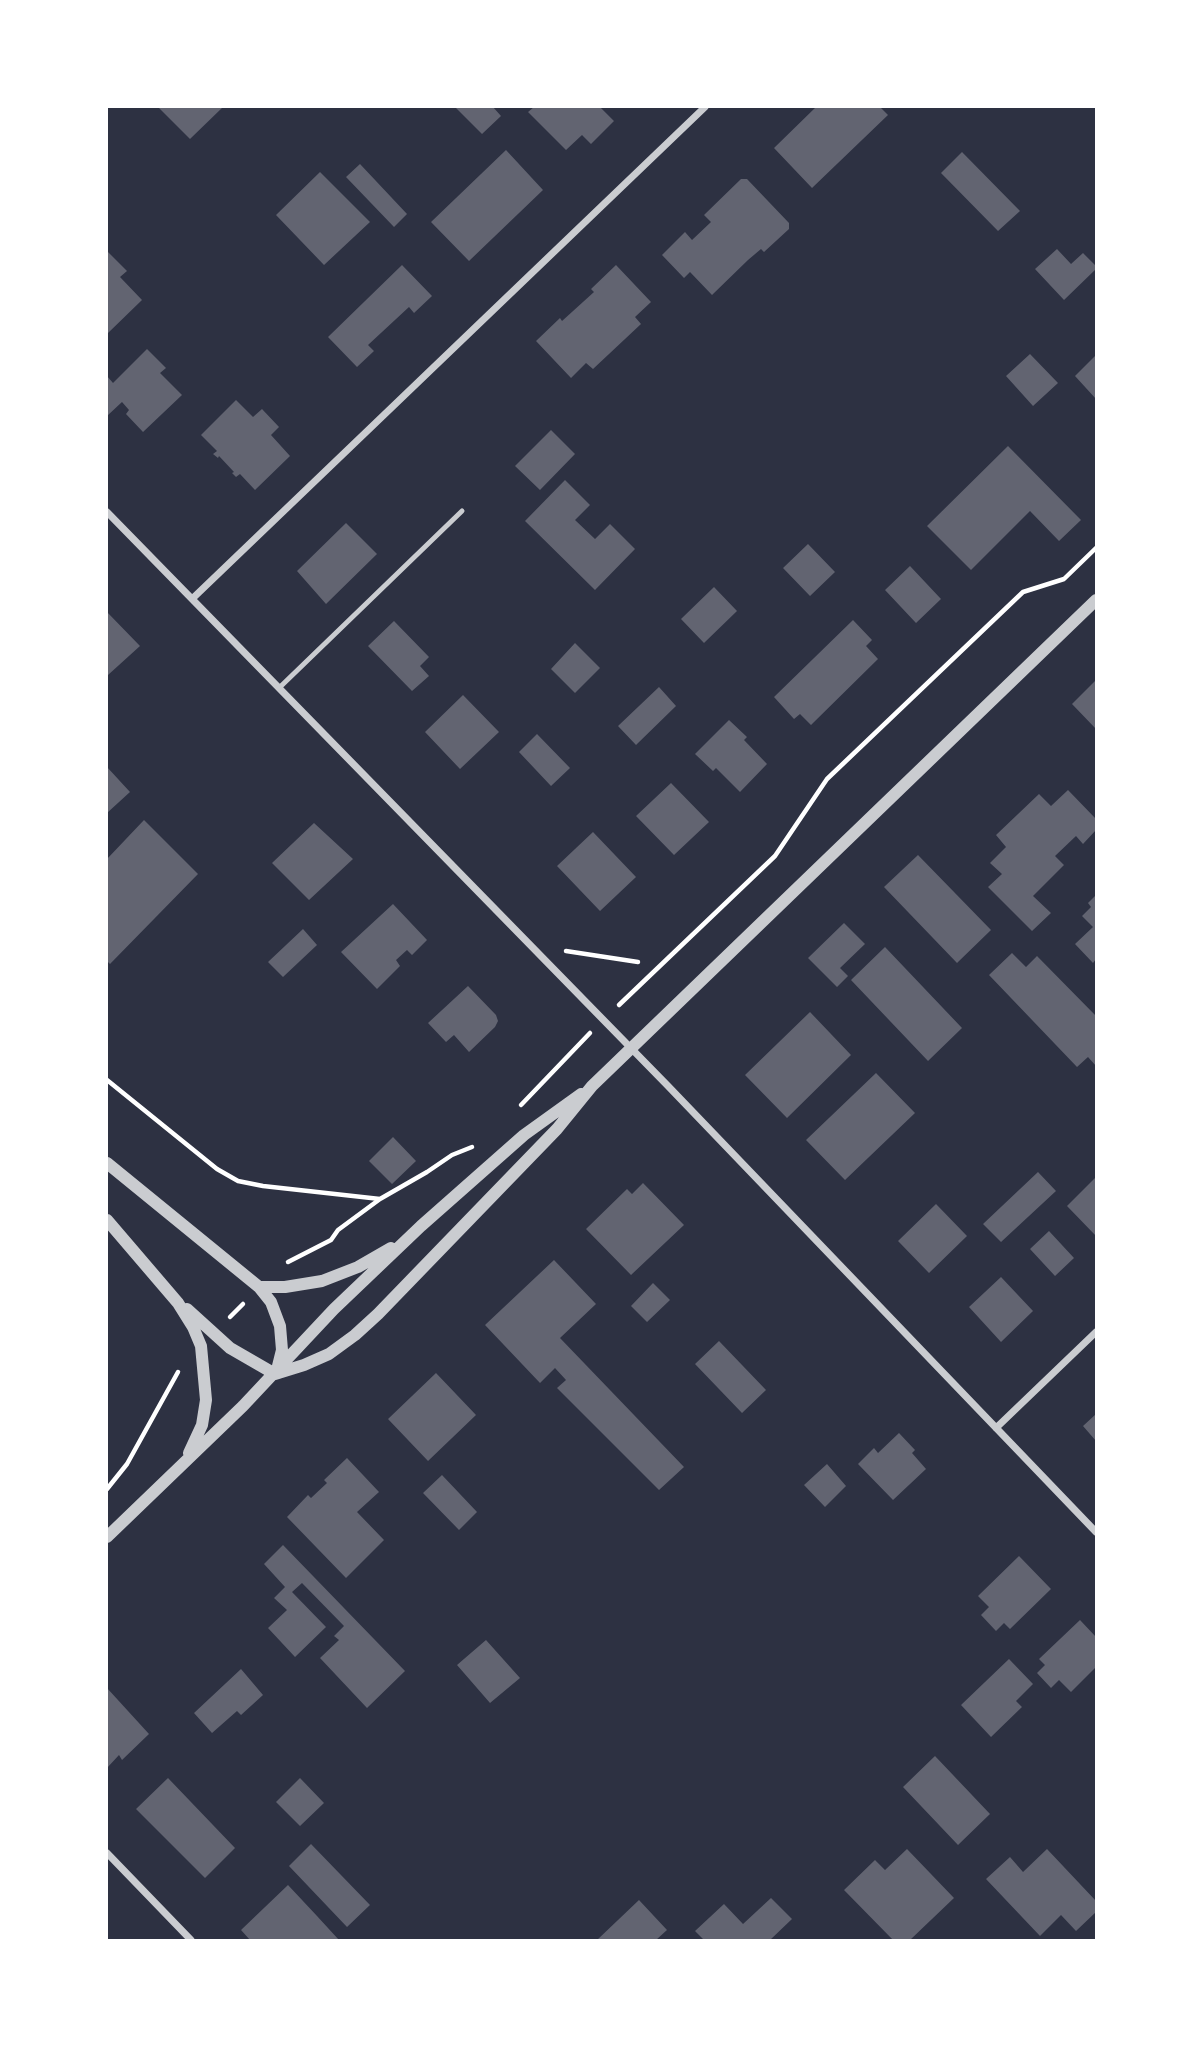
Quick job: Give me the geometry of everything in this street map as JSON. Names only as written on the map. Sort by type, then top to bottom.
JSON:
[{"type":"street","points":[[192,599],[705,107]]},
{"type":"street","points":[[107,512],[631,1048],[1096,1532]]},
{"type":"street","points":[[178,1303],[191,1311],[230,1348],[275,1374],[315,1361],[355,1335],[485,1205],[557,1129],[592,1086],[1096,600]]},
{"type":"street","points":[[107,1537],[275,1374],[334,1308],[421,1226],[524,1135],[592,1086]]},
{"type":"street","points":[[107,1163],[260,1287],[275,1310],[280,1326],[282,1350],[275,1374]]},
{"type":"street","points":[[107,1220],[178,1303],[201,1346],[206,1400],[202,1425],[182,1465]]},
{"type":"street","points":[[260,1287],[307,1284],[346,1273],[390,1248],[421,1226]]},
{"type":"street","points":[[996,1428],[1096,1332]]},
{"type":"street","points":[[107,1853],[191,1940]]},
{"type":"lane","points":[[279,688],[462,511]]},
{"type":"path","points":[[621,1004],[775,856],[821,787],[837,769],[1023,592],[1064,579],[1096,548]]},
{"type":"path","points":[[560,950],[638,962]]},
{"type":"path","points":[[519,1107],[581,1041]]},
{"type":"path","points":[[107,1080],[217,1169],[237,1181],[380,1199]]},
{"type":"path","points":[[283,1265],[331,1240],[338,1230],[380,1199],[452,1155],[474,1145]]},
{"type":"path","points":[[221,1326],[248,1299]]},
{"type":"path","points":[[107,1489],[127,1464],[172,1381],[184,1365]]},
{"type":"building","points":[[158,107],[223,107],[190,139]]},
{"type":"building","points":[[455,107],[493,107],[501,116],[482,134]]},
{"type":"building","points":[[534,107],[600,107],[614,121],[591,144],[582,135],[566,150],[528,112]]},
{"type":"building","points":[[816,107],[880,107],[888,115],[812,188],[774,148]]},
{"type":"building","points":[[506,150],[543,190],[469,261],[431,222]]},
{"type":"building","points":[[962,152],[1020,211],[998,231],[941,173]]},
{"type":"building","points":[[360,164],[407,214],[394,227],[346,177]]},
{"type":"building","points":[[320,172],[370,222],[324,265],[276,215]]},
{"type":"building","points":[[741,179],[747,179],[789,223],[789,229],[764,252],[761,249],[748,260],[712,295],[690,272],[684,278],[662,255],[685,232],[692,240],[711,222],[704,215]]},
{"type":"building","points":[[1057,249],[1071,264],[1083,253],[1096,266],[1064,300],[1035,269]]},
{"type":"building","points":[[107,251],[127,271],[120,277],[142,300],[107,334]]},
{"type":"building","points":[[402,265],[432,296],[414,313],[409,307],[368,345],[374,351],[357,367],[328,337]]},
{"type":"building","points":[[616,265],[651,302],[635,317],[641,324],[593,369],[586,363],[571,378],[536,341],[594,292],[591,289]]},
{"type":"building","points":[[147,349],[166,368],[160,373],[182,395],[143,432],[126,414],[129,410],[122,402],[107,416],[107,376],[113,383]]},
{"type":"building","points":[[1030,354],[1058,383],[1033,406],[1006,376]]},
{"type":"building","points":[[1096,355],[1096,399],[1075,376]]},
{"type":"building","points":[[236,400],[253,417],[262,409],[279,427],[271,435],[290,456],[255,490],[240,474],[236,477],[219,456],[218,458],[213,454],[217,451],[201,435]]},
{"type":"building","points":[[551,430],[575,454],[540,490],[515,466]]},
{"type":"building","points":[[1008,446],[1081,520],[1059,541],[1030,511],[971,570],[927,526]]},
{"type":"building","points":[[565,480],[590,505],[575,520],[595,539],[610,524],[635,549],[595,590],[525,521]]},
{"type":"building","points":[[346,523],[377,554],[326,604],[297,571]]},
{"type":"building","points":[[808,544],[835,572],[810,596],[783,568]]},
{"type":"building","points":[[910,566],[941,599],[916,623],[885,590]]},
{"type":"building","points":[[714,587],[737,611],[704,643],[681,619]]},
{"type":"building","points":[[107,612],[140,646],[108,675],[107,673]]},
{"type":"building","points":[[853,620],[872,640],[866,646],[878,659],[811,725],[800,714],[794,719],[774,697]]},
{"type":"building","points":[[394,621],[429,657],[420,666],[429,676],[412,691],[368,646]]},
{"type":"building","points":[[575,643],[600,668],[575,693],[551,669]]},
{"type":"building","points":[[1096,680],[1096,729],[1072,704]]},
{"type":"building","points":[[659,687],[676,706],[636,745],[618,726]]},
{"type":"building","points":[[463,695],[499,732],[460,769],[425,732]]},
{"type":"building","points":[[729,720],[747,737],[744,740],[767,764],[740,792],[716,768],[713,771],[695,754]]},
{"type":"building","points":[[537,734],[570,768],[551,786],[519,752]]},
{"type":"building","points":[[107,767],[130,792],[107,813]]},
{"type":"building","points":[[671,783],[709,822],[674,855],[636,816]]},
{"type":"building","points":[[1068,790],[1096,819],[1096,830],[1083,844],[1076,836],[1055,856],[1064,865],[1033,896],[1051,913],[1032,931],[988,887],[1002,874],[990,863],[1006,847],[996,835],[1039,794],[1051,806]]},
{"type":"building","points":[[144,820],[198,874],[110,964],[107,961],[107,859]]},
{"type":"building","points":[[314,823],[353,859],[309,900],[272,863]]},
{"type":"building","points":[[593,832],[636,877],[600,911],[557,866]]},
{"type":"building","points":[[918,855],[991,930],[957,963],[884,887]]},
{"type":"building","points":[[1096,895],[1096,959],[1093,963],[1075,944],[1093,927],[1082,916],[1091,907],[1088,903]]},
{"type":"building","points":[[393,904],[427,940],[412,955],[407,950],[396,960],[400,966],[377,989],[341,952]]},
{"type":"building","points":[[844,923],[865,944],[840,968],[848,976],[837,987],[808,958]]},
{"type":"building","points":[[303,929],[317,945],[283,977],[268,962]]},
{"type":"building","points":[[885,947],[962,1028],[928,1061],[851,980]]},
{"type":"building","points":[[1012,953],[1026,967],[1037,956],[1096,1016],[1096,1066],[1088,1057],[1077,1067],[989,975]]},
{"type":"building","points":[[468,986],[496,1015],[498,1021],[469,1052],[454,1035],[446,1042],[428,1023]]},
{"type":"building","points":[[810,1012],[851,1055],[787,1118],[745,1075]]},
{"type":"building","points":[[876,1073],[915,1113],[845,1180],[806,1140]]},
{"type":"building","points":[[393,1137],[416,1161],[392,1184],[369,1161]]},
{"type":"building","points":[[1038,1172],[1056,1191],[1001,1242],[983,1224]]},
{"type":"building","points":[[1096,1177],[1096,1236],[1067,1206]]},
{"type":"building","points":[[643,1183],[684,1225],[631,1275],[586,1229],[627,1189],[632,1194]]},
{"type":"building","points":[[936,1204],[967,1236],[929,1273],[898,1241]]},
{"type":"building","points":[[1049,1231],[1074,1258],[1055,1276],[1030,1249]]},
{"type":"building","points":[[554,1260],[596,1304],[560,1338],[684,1467],[659,1490],[557,1388],[566,1380],[555,1368],[540,1383],[485,1325]]},
{"type":"building","points":[[1001,1277],[1033,1311],[1001,1342],[969,1307]]},
{"type":"building","points":[[653,1283],[670,1300],[647,1322],[631,1306]]},
{"type":"building","points":[[719,1341],[766,1390],[742,1413],[695,1364]]},
{"type":"building","points":[[436,1373],[476,1415],[428,1461],[388,1419]]},
{"type":"building","points":[[1096,1414],[1096,1441],[1083,1426]]},
{"type":"building","points":[[899,1433],[915,1450],[912,1453],[926,1469],[893,1500],[858,1464],[874,1448],[878,1453]]},
{"type":"building","points":[[347,1458],[379,1492],[357,1512],[384,1540],[346,1578],[287,1517],[308,1495],[311,1498],[327,1483],[324,1480]]},
{"type":"building","points":[[827,1464],[846,1486],[825,1507],[804,1485]]},
{"type":"building","points":[[442,1475],[477,1512],[459,1530],[423,1493]]},
{"type":"building","points":[[283,1545],[405,1671],[367,1708],[320,1658],[339,1640],[334,1636],[344,1626],[302,1583],[292,1592],[326,1627],[295,1657],[268,1628],[287,1610],[274,1598],[285,1587],[264,1564]]},
{"type":"building","points":[[1019,1556],[1051,1589],[1010,1629],[1004,1623],[996,1631],[981,1615],[989,1607],[978,1596]]},
{"type":"building","points":[[1080,1620],[1096,1637],[1096,1667],[1071,1692],[1059,1680],[1051,1688],[1037,1673],[1045,1665],[1039,1659]]},
{"type":"building","points":[[486,1640],[520,1678],[490,1703],[457,1665]]},
{"type":"building","points":[[1009,1659],[1033,1684],[1016,1701],[1022,1707],[991,1737],[961,1705]]},
{"type":"building","points":[[241,1669],[263,1695],[241,1715],[237,1711],[212,1733],[194,1713]]},
{"type":"building","points":[[107,1688],[149,1734],[122,1760],[119,1755],[107,1768]]},
{"type":"building","points":[[935,1756],[990,1814],[958,1845],[903,1787]]},
{"type":"building","points":[[168,1778],[235,1848],[205,1878],[136,1809]]},
{"type":"building","points":[[300,1778],[324,1803],[300,1826],[276,1802]]},
{"type":"building","points":[[311,1844],[370,1905],[347,1927],[289,1866]]},
{"type":"building","points":[[907,1849],[954,1898],[910,1940],[893,1940],[844,1890],[875,1860],[885,1870]]},
{"type":"building","points":[[1047,1849],[1096,1901],[1096,1912],[1076,1931],[1061,1915],[1040,1936],[986,1879],[1010,1857],[1023,1872]]},
{"type":"building","points":[[288,1885],[339,1940],[250,1940],[241,1930]]},
{"type":"building","points":[[771,1898],[792,1919],[770,1940],[704,1940],[695,1931],[724,1904],[743,1924]]},
{"type":"building","points":[[639,1900],[667,1930],[656,1940],[597,1940]]}]
